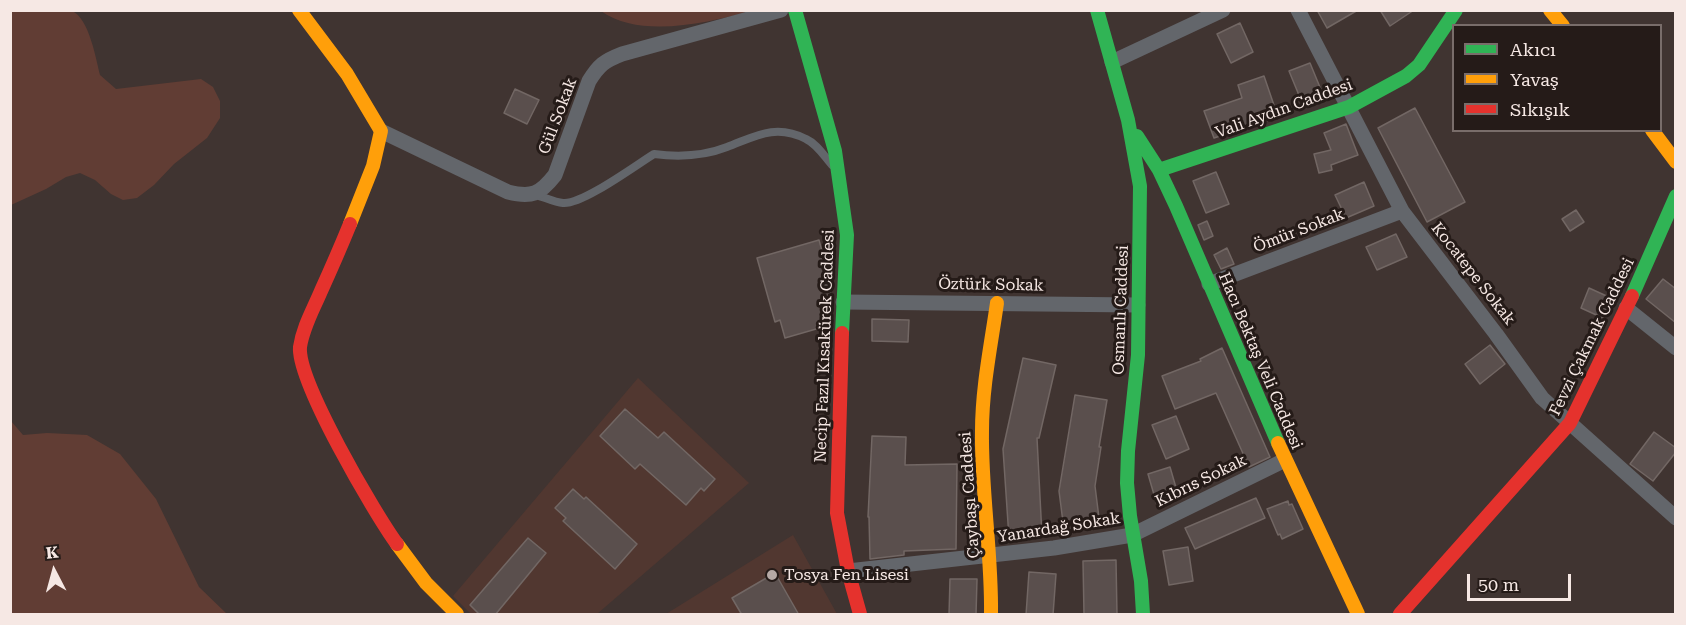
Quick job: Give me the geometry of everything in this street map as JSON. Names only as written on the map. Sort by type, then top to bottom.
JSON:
[{"type":"street","points":[[299,10],[347,74],[381,130],[508,192],[523,196],[535,194]]},
{"type":"street","name":"Gül Sokak","points":[[535,194],[555,175],[590,81],[598,67],[622,54],[781,10]]},
{"type":"street","name":"Necip Fazıl Kısakürek Caddesi","points":[[795,10],[835,151],[847,235],[837,513],[848,571],[860,615]]},
{"type":"street","name":"Osmanlı Caddesi","points":[[1097,10],[1128,123],[1138,164],[1140,186],[1137,367],[1126,456],[1132,535],[1142,591],[1143,615]]},
{"type":"street","points":[[1112,62],[1222,10]]},
{"type":"street","name":"Kocatepe Sokak","points":[[1298,10],[1402,212],[1542,398],[1676,518]]},
{"type":"street","name":"Vali Aydın Caddesi","points":[[1159,170],[1349,107],[1406,76],[1419,65],[1456,10]]},
{"type":"street","points":[[1550,10],[1561,24]]},
{"type":"street","name":"Hacı Bektaş Veli Caddesi","points":[[1128,123],[1159,170],[1286,460],[1358,615]]},
{"type":"street","points":[[381,130],[373,166],[364,192],[304,329],[300,350],[303,369],[312,392],[362,489],[391,536],[426,583],[457,615]]},
{"type":"street","points":[[1654,132],[1676,162]]},
{"type":"street","name":"Fevzi Çakmak Caddesi","points":[[1400,615],[1570,423],[1626,308],[1676,196]]},
{"type":"street","name":"Ömür Sokak","points":[[1209,284],[1402,212]]},
{"type":"street","name":"Öztürk Sokak","points":[[843,302],[1138,305]]},
{"type":"street","name":"Çaybaşı Caddesi","points":[[991,615],[991,556],[982,439],[997,303]]},
{"type":"street","points":[[1626,308],[1676,348]]},
{"type":"street","name":"Kıbrıs Sokak","points":[[1132,535],[1286,460]]},
{"type":"street","name":"Yanardağ Sokak","points":[[848,571],[991,556],[1132,535]]},
{"type":"lane","points":[[535,194],[564,203],[576,201],[654,154],[673,157],[710,152],[767,132],[794,134],[808,139],[838,172]]},
{"type":"shaded area","points":[[52,9],[72,11],[78,15],[87,30],[100,75],[116,89],[201,79],[213,87],[220,101],[220,118],[207,138],[137,198],[123,200],[111,194],[95,180],[80,173],[66,177],[11,205],[10,11]]},
{"type":"shaded area","points":[[601,11],[751,11],[694,24],[654,26],[635,25],[617,20]]},
{"type":"shaded area","points":[[638,378],[749,483],[597,614],[471,614],[453,596]]},
{"type":"shaded area","points":[[11,421],[23,435],[47,433],[87,435],[120,454],[156,499],[199,587],[227,614],[11,614]]},
{"type":"shaded area","name":"Tosya Fen Lisesi","points":[[793,535],[837,614],[666,614]]},
{"type":"building","points":[[1317,10],[1358,10],[1327,28]]},
{"type":"building","points":[[1380,10],[1414,10],[1390,26]]},
{"type":"building","points":[[1240,23],[1253,52],[1231,63],[1217,34]]},
{"type":"building","points":[[1310,63],[1324,97],[1303,105],[1289,71]]},
{"type":"building","points":[[1264,76],[1278,117],[1214,138],[1204,111],[1242,98],[1238,85]]},
{"type":"building","points":[[515,89],[539,100],[527,124],[504,113]]},
{"type":"building","points":[[1415,108],[1465,202],[1427,222],[1378,128]]},
{"type":"building","points":[[1346,124],[1358,155],[1331,165],[1332,170],[1319,173],[1314,154],[1331,150],[1324,133]]},
{"type":"building","points":[[1216,172],[1229,204],[1206,213],[1193,181]]},
{"type":"building","points":[[1364,182],[1374,206],[1346,218],[1335,195]]},
{"type":"building","points":[[1576,210],[1584,222],[1570,231],[1562,219]]},
{"type":"building","points":[[1207,221],[1213,236],[1204,240],[1198,225]]},
{"type":"building","points":[[1396,234],[1407,257],[1377,270],[1366,247]]},
{"type":"building","points":[[819,240],[831,284],[830,325],[785,338],[780,320],[775,322],[757,258]]},
{"type":"building","points":[[1227,248],[1234,264],[1221,269],[1214,255]]},
{"type":"building","points":[[1663,279],[1676,289],[1676,323],[1646,299]]},
{"type":"building","points":[[1589,288],[1611,298],[1603,318],[1581,308]]},
{"type":"building","points":[[872,319],[909,320],[908,342],[872,341]]},
{"type":"building","points":[[1490,345],[1505,364],[1480,384],[1465,364]]},
{"type":"building","points":[[1222,348],[1270,457],[1249,467],[1216,393],[1175,409],[1162,376],[1201,361],[1200,359]]},
{"type":"building","points":[[1023,358],[1056,365],[1039,438],[1037,438],[1042,536],[1009,538],[1003,449]]},
{"type":"building","points":[[1075,395],[1107,400],[1095,486],[1100,526],[1064,530],[1059,491]]},
{"type":"building","points":[[625,409],[658,438],[664,432],[715,479],[704,491],[701,488],[686,505],[640,464],[635,469],[600,436]]},
{"type":"building","points":[[1176,416],[1189,449],[1166,459],[1152,425]]},
{"type":"building","points":[[1654,432],[1676,448],[1676,452],[1653,481],[1630,464]]},
{"type":"building","points":[[872,436],[906,437],[905,465],[957,464],[956,549],[904,551],[904,555],[870,559],[868,517]]},
{"type":"building","points":[[1170,467],[1179,498],[1157,505],[1148,474]]},
{"type":"building","points":[[573,489],[584,499],[586,497],[637,544],[615,569],[563,521],[566,518],[555,508]]},
{"type":"building","points":[[1256,498],[1265,518],[1195,549],[1185,528]]},
{"type":"building","points":[[1288,501],[1289,505],[1292,504],[1303,529],[1282,539],[1267,509]]},
{"type":"building","points":[[528,538],[546,553],[495,615],[480,615],[470,605]]},
{"type":"building","points":[[1188,547],[1193,581],[1169,585],[1163,551]]},
{"type":"building","points":[[1116,560],[1117,615],[1084,615],[1083,561]]},
{"type":"building","points":[[1029,572],[1056,574],[1053,615],[1026,615]]},
{"type":"building","points":[[775,573],[799,615],[742,615],[732,598]]},
{"type":"building","points":[[950,579],[977,579],[976,615],[949,615]]},
{"type":"traffic: fast","points":[[795,10],[835,151],[847,235],[842,333]]},
{"type":"traffic: fast","points":[[1097,10],[1128,120],[1140,186],[1138,355],[1127,483],[1141,581],[1143,614]]},
{"type":"traffic: fast","points":[[1159,170],[1349,107],[1406,76],[1419,65],[1456,10]]},
{"type":"traffic: fast","points":[[1137,136],[1159,170],[1176,206],[1278,443]]},
{"type":"traffic: fast","points":[[1632,296],[1676,196]]},
{"type":"traffic: slow","points":[[299,10],[347,74],[381,131],[373,166],[350,224]]},
{"type":"traffic: slow","points":[[1550,10],[1561,24]]},
{"type":"traffic: slow","points":[[1654,132],[1676,162]]},
{"type":"traffic: slow","points":[[991,614],[983,477],[982,415],[997,303]]},
{"type":"traffic: slow","points":[[1278,443],[1358,614]]},
{"type":"traffic: slow","points":[[397,544],[426,583],[457,614]]},
{"type":"traffic: jam","points":[[350,224],[303,332],[300,347],[302,364],[339,447],[397,544]]},
{"type":"traffic: jam","points":[[1400,614],[1570,423],[1632,296]]},
{"type":"traffic: jam","points":[[842,333],[837,513],[848,571],[860,614]]},
{"type":"place","name":"Tosya Fen Lisesi","points":[[772,575]]}]
